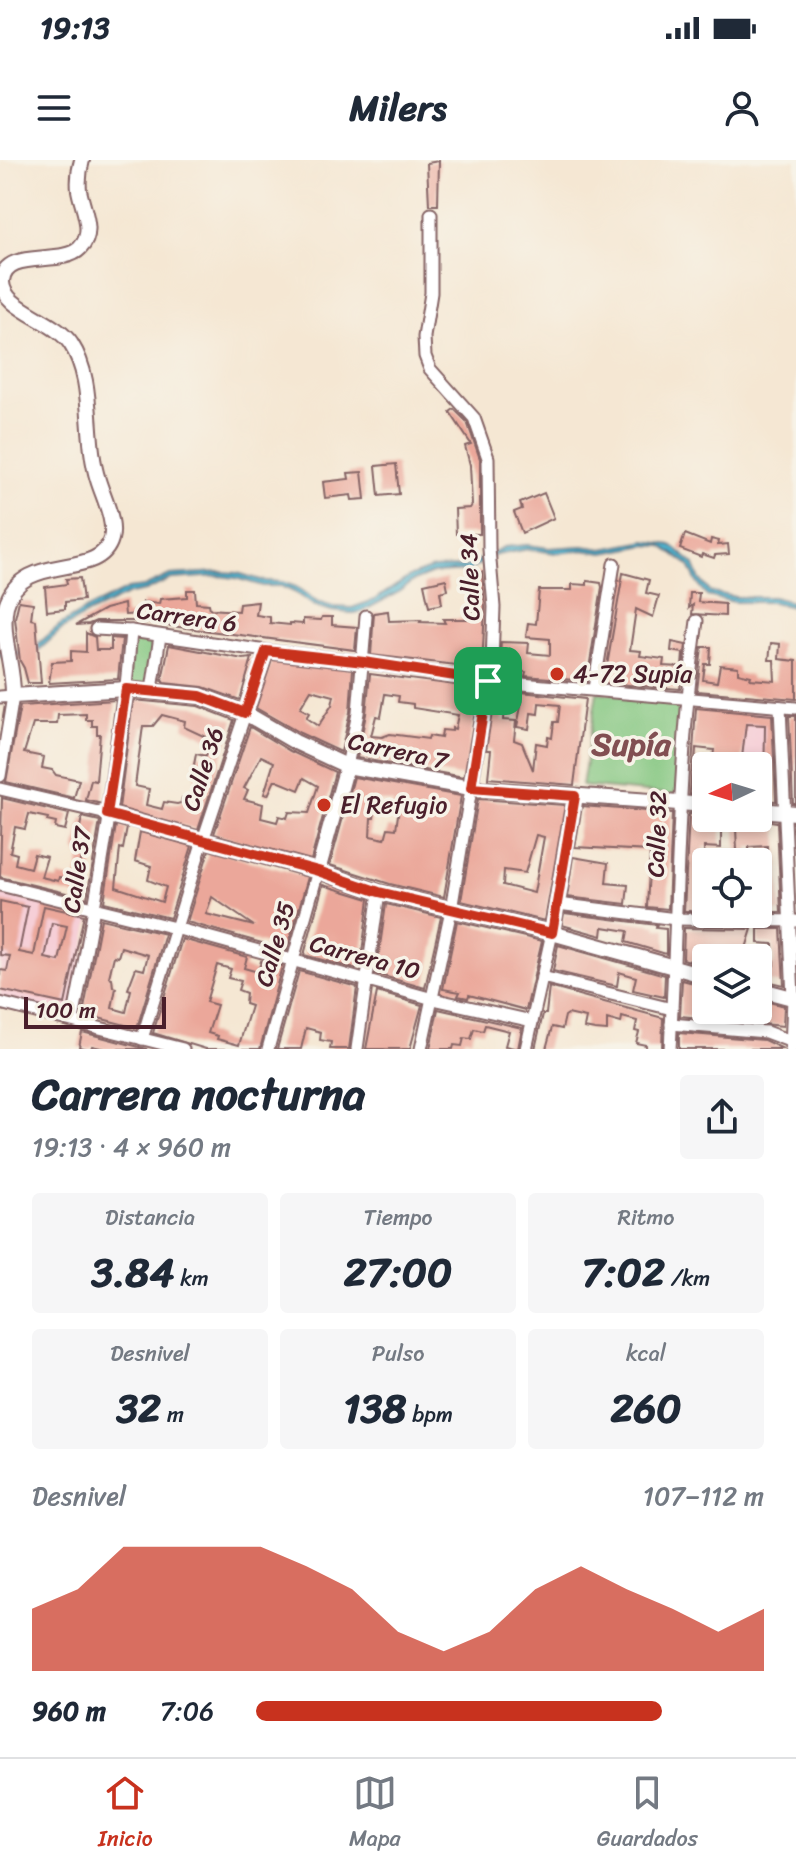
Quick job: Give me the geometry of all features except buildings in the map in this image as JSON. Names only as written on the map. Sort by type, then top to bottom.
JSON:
[{"type":"main road","points":[[6,696],[13,675],[5,642],[5,609],[18,584],[41,570],[94,560],[105,551],[112,537],[110,520],[91,459],[84,376],[79,357],[58,328],[13,303],[4,293],[2,279],[8,267],[20,260],[67,256],[80,248],[88,234],[79,191],[78,175],[82,160]]},
{"type":"main road","name":"Carrera 7","points":[[6,696],[126,689],[200,696],[245,713],[295,742],[347,766],[471,788],[692,804]]},
{"type":"main road","name":"Calle 35","points":[[318,871],[347,766]]},
{"type":"main road","points":[[318,871],[379,892],[552,933],[692,972]]},
{"type":"main road","points":[[772,992],[795,998]]},
{"type":"street","name":"Calle 34","points":[[421,1049],[451,910],[488,681],[494,625],[489,549],[489,473],[480,430],[474,418],[430,369],[425,356],[424,337],[431,293],[431,214]]},
{"type":"street","points":[[594,689],[614,564]]},
{"type":"street","name":"Calle 35","points":[[347,766],[364,662],[366,616]]},
{"type":"street","name":"Calle 32","points":[[670,1049],[679,803],[686,698],[697,621]]},
{"type":"street","name":"Carrera 6","points":[[96,629],[131,631],[488,681],[796,708]]},
{"type":"street","name":"Calle 37","points":[[73,1020],[94,908],[126,689],[131,631]]},
{"type":"street","points":[[152,690],[160,636]]},
{"type":"street","name":"Calle 36","points":[[142,1039],[203,840],[266,651]]},
{"type":"street","points":[[0,776],[6,696]]},
{"type":"street","points":[[671,1024],[766,1032],[793,1045],[795,998],[790,813],[780,707]]},
{"type":"street","points":[[0,789],[107,814],[318,871]]},
{"type":"street","points":[[526,1049],[558,904],[575,796]]},
{"type":"street","name":"Calle 35","points":[[268,1049],[318,871]]},
{"type":"street","name":"Carrera 10","points":[[0,885],[175,928],[432,999],[532,1021]]},
{"type":"street","points":[[357,1049],[379,892]]},
{"type":"street","points":[[558,904],[676,919],[792,921]]},
{"type":"street","points":[[542,977],[672,1009]]},
{"type":"street","points":[[0,1003],[183,1049]]},
{"type":"shaded area","points":[[743,709],[776,712],[776,803],[772,803],[772,752],[744,752]]},
{"type":"shaded area","points":[[0,894],[91,914],[71,1018],[0,997]]},
{"type":"green space","points":[[132,637],[158,639],[151,686],[128,687]]},
{"type":"green space","points":[[597,692],[682,701],[677,795],[582,786]]},
{"type":"water","points":[[646,541],[671,545],[693,563],[699,578],[710,592],[735,597],[772,597],[796,603],[796,608],[772,602],[735,602],[707,596],[689,565],[662,546],[646,545],[604,553],[583,550],[557,553],[528,549],[496,555],[468,571],[433,573],[413,581],[361,612],[352,613],[315,606],[281,586],[263,586],[220,576],[171,579],[89,613],[62,629],[39,650],[25,655],[0,657],[0,653],[23,651],[37,645],[60,625],[128,589],[144,587],[170,575],[237,573],[264,581],[282,582],[296,587],[317,602],[333,607],[352,608],[374,600],[411,576],[433,568],[466,567],[504,547],[583,546],[603,549]]},
{"type":"place","name":"4-72 Supía","points":[[557,674]]},
{"type":"place","name":"El Refugio","points":[[324,805]]},
{"type":"district","name":"Supía","points":[[631,744]]},
{"type":"route","points":[[266,651],[488,681],[471,788],[575,796],[552,933],[379,892],[318,871],[107,814],[126,689],[200,696],[245,713],[266,651]]}]
